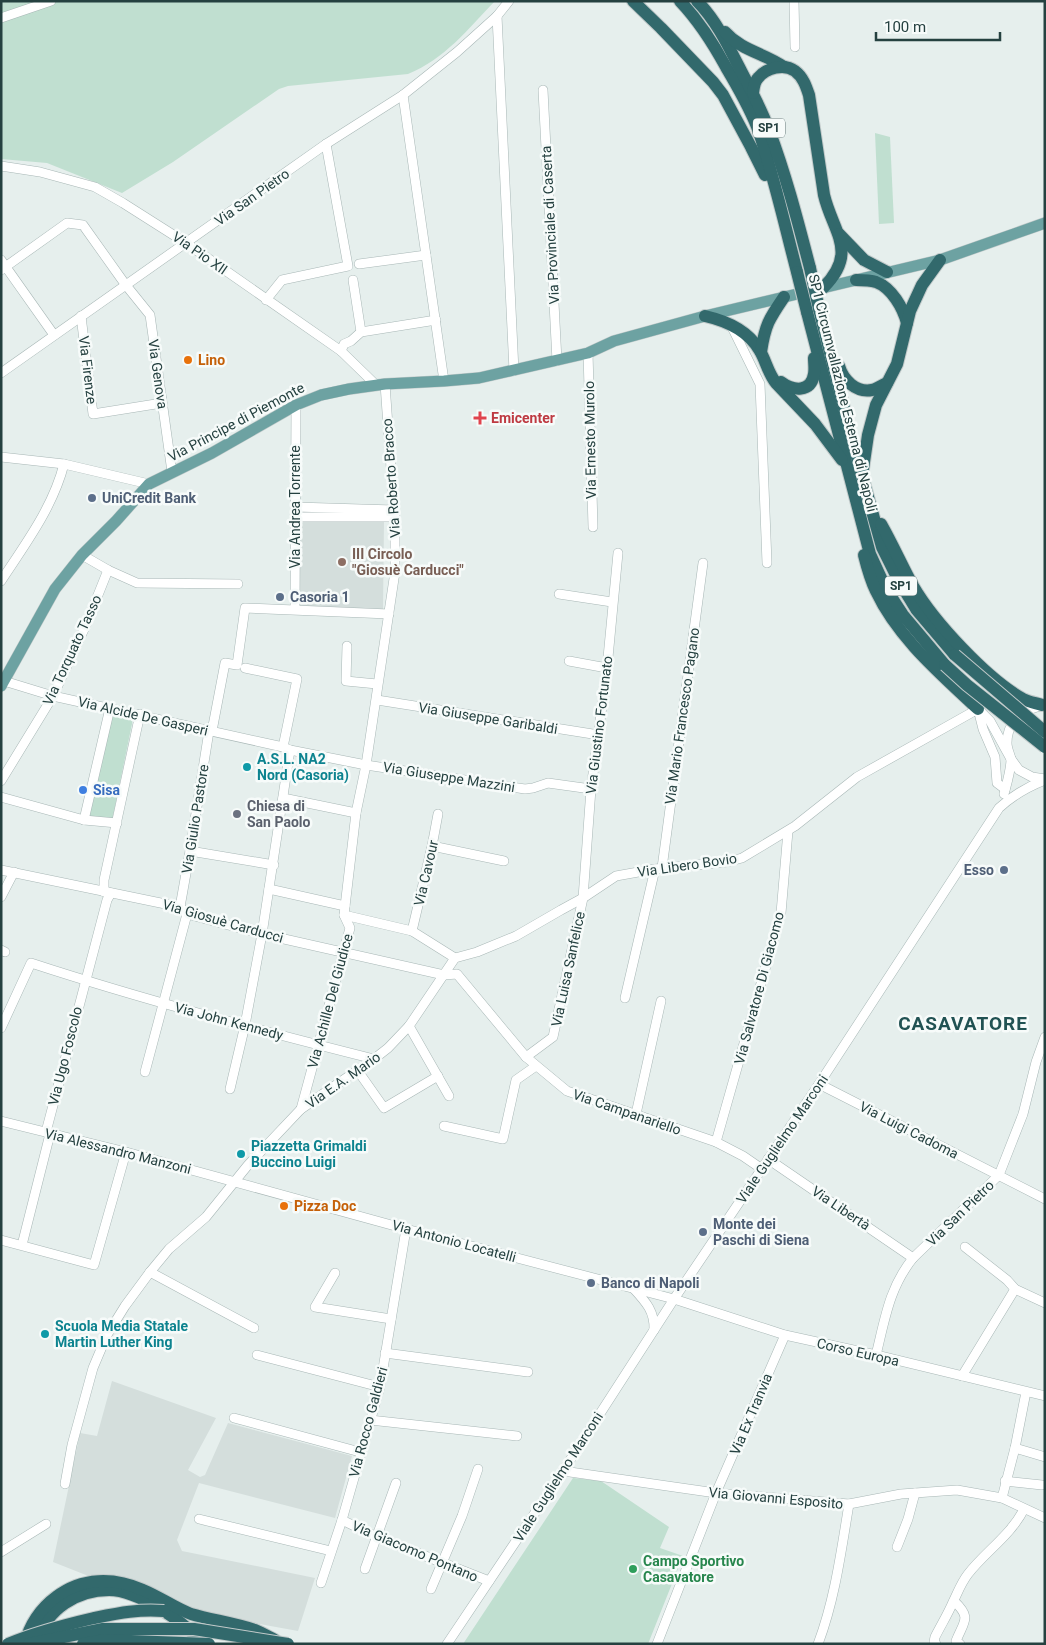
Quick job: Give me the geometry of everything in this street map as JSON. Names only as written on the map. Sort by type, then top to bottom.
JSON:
[{"type":"highway","points":[[633,1],[723,94],[752,147],[781,209]]},
{"type":"highway","name":"SP1 Circumvallazione Esterna di Napoli","points":[[680,1],[694,16],[710,40],[744,98],[758,131],[781,209],[806,312],[820,337],[882,547],[898,582],[916,609],[955,656],[1045,732]]},
{"type":"highway","name":"SP1 Circumvallazione Esterna di Napoli","points":[[697,1],[726,41],[769,129],[793,204],[810,268],[819,308],[820,337],[847,468],[870,554],[886,589],[903,615],[945,665],[967,685],[1045,747]]},
{"type":"highway","points":[[712,20],[737,43],[795,72],[806,85],[824,195],[839,234],[841,246],[839,264],[831,280],[822,288]]},
{"type":"highway","points":[[753,93],[754,83],[759,76],[777,67],[784,67]]},
{"type":"highway","points":[[839,234],[864,260],[887,272]]},
{"type":"highway","points":[[862,474],[868,435],[876,405],[897,364],[907,323],[918,292],[940,260]]},
{"type":"highway","points":[[856,280],[874,281],[887,288],[904,313],[907,323]]},
{"type":"highway","points":[[761,352],[763,336],[768,321],[784,298]]},
{"type":"highway","points":[[705,316],[730,323],[744,332],[761,352],[768,370],[776,382],[815,424],[847,468]]},
{"type":"highway","points":[[820,337],[836,354],[841,373],[849,384],[861,389],[871,390],[886,383]]},
{"type":"highway","points":[[768,370],[777,380],[793,389],[807,387],[814,376],[820,337]]},
{"type":"highway","points":[[870,504],[914,587],[943,627],[979,664],[1010,690],[1024,699],[1044,705]]},
{"type":"highway","points":[[859,515],[861,543],[869,574],[888,613],[933,667],[978,708]]},
{"type":"highway","points":[[98,1580],[120,1582],[142,1589],[189,1613],[254,1630],[283,1643],[194,1629],[103,1629],[27,1644],[32,1626],[39,1613],[50,1601],[63,1591],[78,1584],[98,1580]]},
{"type":"highway","points":[[37,1644],[44,1625],[55,1610],[70,1599],[91,1592],[110,1590],[132,1595],[164,1611],[181,1622],[200,1644]]},
{"type":"highway","points":[[8,1644],[33,1633],[120,1613],[145,1609],[164,1611]]},
{"type":"highway","points":[[83,1644],[105,1640],[210,1644]]},
{"type":"main road","name":"Via Principe di Piemonte","points":[[2,684],[55,589],[82,555],[149,484],[212,453],[296,405],[320,395],[380,384],[479,378],[556,361],[588,353],[614,341],[705,316],[940,260],[1045,223]]},
{"type":"street","points":[[1,18],[51,1]]},
{"type":"street","name":"Via San Pietro","points":[[1,373],[326,144],[404,95],[457,52],[497,16],[509,1]]},
{"type":"street","points":[[794,1],[795,47]]},
{"type":"street","points":[[497,16],[514,371]]},
{"type":"street","name":"Via Provinciale di Caserta","points":[[544,90],[556,361]]},
{"type":"street","points":[[404,95],[444,381]]},
{"type":"street","points":[[266,300],[282,280],[348,266],[326,144]]},
{"type":"street","name":"Via Pio XII","points":[[1,166],[40,172],[95,187],[123,202],[186,243],[341,351],[380,384]]},
{"type":"street","name":"Via Genova","points":[[3,266],[67,223],[83,225],[150,315],[172,472]]},
{"type":"street","points":[[359,264],[426,255]]},
{"type":"street","points":[[3,266],[54,335]]},
{"type":"street","points":[[353,280],[361,332]]},
{"type":"street","name":"Via Firenze","points":[[81,316],[93,414],[162,403]]},
{"type":"street","points":[[341,351],[344,344],[351,341],[361,332],[436,320]]},
{"type":"street","points":[[730,323],[760,384],[767,563]]},
{"type":"street","name":"Via Ernesto Murolo","points":[[588,353],[593,527]]},
{"type":"street","name":"Via Roberto Bracco","points":[[380,384],[395,514],[395,572]]},
{"type":"street","name":"Via Andrea Torrente","points":[[295,609],[296,405]]},
{"type":"street","points":[[1,457],[64,464],[149,484]]},
{"type":"street","points":[[1,580],[45,513],[60,480],[64,464]]},
{"type":"street","points":[[295,512],[395,514]]},
{"type":"street","name":"Via Giustino Fortunato","points":[[583,898],[591,789],[599,736],[618,553]]},
{"type":"street","points":[[82,555],[108,570],[137,583],[238,584]]},
{"type":"street","name":"Via Mario Francesco Pagano","points":[[625,998],[658,869],[702,563]]},
{"type":"street","name":"Via Torquato Tasso","points":[[1,780],[53,696],[86,625],[108,570]]},
{"type":"street","name":"Via Achille Del Giudice","points":[[301,1110],[350,928],[345,910],[356,813],[366,765],[395,572]]},
{"type":"street","points":[[558,594],[612,602]]},
{"type":"street","name":"Via Giulio Pastore","points":[[180,907],[210,731],[225,663],[237,665],[245,608],[295,609]]},
{"type":"street","points":[[295,609],[389,614]]},
{"type":"street","points":[[347,646],[346,681],[377,684]]},
{"type":"street","points":[[569,661],[606,668]]},
{"type":"street","points":[[230,1089],[245,1025],[274,865],[286,748],[297,679],[245,668]]},
{"type":"street","name":"Via Alcide De Gasperi","points":[[2,684],[366,765]]},
{"type":"street","name":"Via Giuseppe Garibaldi","points":[[376,700],[599,736]]},
{"type":"street","name":"Viale Guglielmo Marconi","points":[[999,808],[1011,759],[1007,744],[1009,730],[1016,718],[1028,709],[1044,705]]},
{"type":"street","points":[[84,820],[110,708]]},
{"type":"street","points":[[978,708],[990,721],[1019,770],[1032,777],[1045,779]]},
{"type":"street","points":[[978,708],[983,730],[995,757],[997,783],[1005,789]]},
{"type":"street","name":"Via Libero Bovio","points":[[455,958],[477,952],[516,936],[583,898],[616,876],[658,869],[727,862],[742,858],[788,831],[857,777],[978,708]]},
{"type":"street","name":"Via Ugo Foscolo","points":[[22,1245],[85,981],[107,900],[108,893],[104,880],[140,714]]},
{"type":"street","name":"Via Giuseppe Mazzini","points":[[366,765],[525,789],[548,783],[591,789]]},
{"type":"street","name":"Viale Guglielmo Marconi","points":[[447,1644],[563,1471],[674,1299],[819,1084],[999,808],[1012,795],[1045,779]]},
{"type":"street","points":[[1,796],[84,820],[117,824]]},
{"type":"street","points":[[282,798],[356,813]]},
{"type":"street","name":"Via Cavour","points":[[412,931],[438,814]]},
{"type":"street","name":"Via Salvatore Di Giacomo","points":[[716,1142],[781,913],[788,831]]},
{"type":"street","points":[[432,846],[504,861]]},
{"type":"street","points":[[190,851],[274,865]]},
{"type":"street","name":"Via Giosuè Carducci","points":[[1,870],[180,907],[187,914],[262,934],[444,975]]},
{"type":"street","points":[[1,896],[14,872]]},
{"type":"street","points":[[269,889],[412,931],[455,958],[444,975]]},
{"type":"street","name":"Via Luisa Sanfelice","points":[[526,1056],[554,1037],[583,898]]},
{"type":"street","points":[[145,1072],[187,914]]},
{"type":"street","points":[[1,1028],[31,963],[85,981]]},
{"type":"street","name":"Via Campanariello","points":[[444,975],[457,974],[526,1056],[567,1091],[716,1142],[743,1156],[762,1169]]},
{"type":"street","name":"Via E.A. Mario","points":[[65,1484],[72,1445],[93,1368],[107,1335],[150,1272],[169,1249],[206,1217],[248,1165],[301,1110],[388,1048],[409,1026],[444,975]]},
{"type":"street","name":"Via John Kennedy","points":[[85,981],[374,1059]]},
{"type":"street","points":[[636,1114],[661,1001]]},
{"type":"street","points":[[409,1026],[449,1096]]},
{"type":"street","name":"Via San Pietro","points":[[876,1355],[894,1287],[903,1270],[999,1175],[1023,1114],[1036,1062],[1045,1036]]},
{"type":"street","points":[[444,1126],[503,1138],[516,1080],[536,1066]]},
{"type":"street","points":[[358,1071],[384,1108],[438,1076]]},
{"type":"street","name":"Via Luigi Cadoma","points":[[819,1084],[1045,1198]]},
{"type":"street","name":"Via Alessandro Manzoni","points":[[1,1121],[235,1181]]},
{"type":"street","points":[[1,1240],[94,1265],[126,1152]]},
{"type":"street","name":"Via Libertà","points":[[768,1159],[913,1258]]},
{"type":"street","name":"Via Antonio Locatelli","points":[[235,1181],[406,1229],[674,1299]]},
{"type":"street","name":"Via Rocco Galdieri","points":[[321,1583],[342,1520],[380,1387],[406,1229]]},
{"type":"street","points":[[965,1247],[1007,1280],[1015,1290],[1045,1303]]},
{"type":"street","points":[[150,1272],[254,1328]]},
{"type":"street","points":[[335,1273],[315,1307],[391,1319]]},
{"type":"street","points":[[634,1289],[647,1303],[652,1312],[654,1330]]},
{"type":"street","points":[[962,1376],[1015,1290]]},
{"type":"street","name":"Corso Europa","points":[[674,1299],[784,1335],[1045,1396]]},
{"type":"street","name":"Via Ex Tranvia","points":[[657,1644],[716,1493],[784,1335]]},
{"type":"street","points":[[385,1353],[528,1372]]},
{"type":"street","points":[[257,1355],[380,1387]]},
{"type":"street","points":[[1002,1498],[1015,1448],[1026,1392]]},
{"type":"street","points":[[234,1418],[360,1452]]},
{"type":"street","points":[[370,1420],[517,1436]]},
{"type":"street","points":[[1015,1448],[1045,1457]]},
{"type":"street","points":[[431,1589],[462,1516],[478,1470]]},
{"type":"street","name":"Via Giovanni Esposito","points":[[563,1471],[716,1493],[849,1504],[914,1493],[957,1490],[1002,1498],[1045,1518]]},
{"type":"street","points":[[1006,1480],[1042,1485]]},
{"type":"street","points":[[365,1569],[396,1483]]},
{"type":"street","points":[[897,1547],[908,1520],[914,1493]]},
{"type":"street","points":[[818,1644],[828,1618],[849,1504]]},
{"type":"street","points":[[936,1644],[934,1642],[935,1637],[954,1602],[960,1586],[969,1573],[993,1549],[1024,1509]]},
{"type":"street","points":[[199,1519],[331,1551]]},
{"type":"street","name":"Via Giacomo Pontano","points":[[342,1520],[377,1537],[489,1581]]},
{"type":"street","points":[[1,1552],[46,1524]]},
{"type":"street","points":[[954,1602],[965,1614],[956,1643]]},
{"type":"shaded area","name":"III Circolo \"Giosuè Carducci\"","points":[[301,519],[384,521],[383,609],[299,607]]},
{"type":"shaded area","points":[[112,1381],[216,1418],[188,1470],[200,1477],[205,1475],[228,1423],[352,1456],[335,1518],[199,1483],[177,1540],[182,1551],[315,1578],[298,1631],[221,1617],[91,1577],[53,1562],[80,1433],[97,1436]]},
{"type":"green space","points":[[1,1],[495,1],[445,52],[421,68],[408,74],[288,86],[279,89],[173,162],[122,193],[47,163],[1,159]]},
{"type":"green space","points":[[875,133],[890,137],[894,223],[879,224]]},
{"type":"green space","points":[[113,715],[133,719],[112,821],[89,816]]},
{"type":"green space","name":"Campo Sportivo Casavatore","points":[[573,1478],[601,1481],[669,1527],[660,1548],[683,1556],[648,1644],[463,1644]]},
{"type":"place","name":"Lino","points":[[188,360]]},
{"type":"place","name":"Emicenter","points":[[480,418]]},
{"type":"place","name":"UniCredit Bank","points":[[92,498]]},
{"type":"place","name":"III Circolo \"Giosuè Carducci\"","points":[[342,562]]},
{"type":"place","name":"Casoria 1","points":[[280,597]]},
{"type":"place","name":"A.S.L. NA2 Nord (Casoria)","points":[[247,767]]},
{"type":"place","name":"Sisa","points":[[83,790]]},
{"type":"place","name":"Chiesa di San Paolo","points":[[237,814]]},
{"type":"place","name":"Esso","points":[[1004,870]]},
{"type":"place","name":"Piazzetta Grimaldi Buccino Luigi","points":[[241,1154]]},
{"type":"place","name":"Pizza Doc","points":[[284,1206]]},
{"type":"place","name":"Monte dei Paschi di Siena","points":[[703,1232]]},
{"type":"place","name":"Banco di Napoli","points":[[591,1283]]},
{"type":"place","name":"Scuola Media Statale Martin Luther King","points":[[45,1334]]},
{"type":"place","name":"Campo Sportivo Casavatore","points":[[633,1569]]},
{"type":"district","name":"CASAVATORE","points":[[963,1023]]}]
